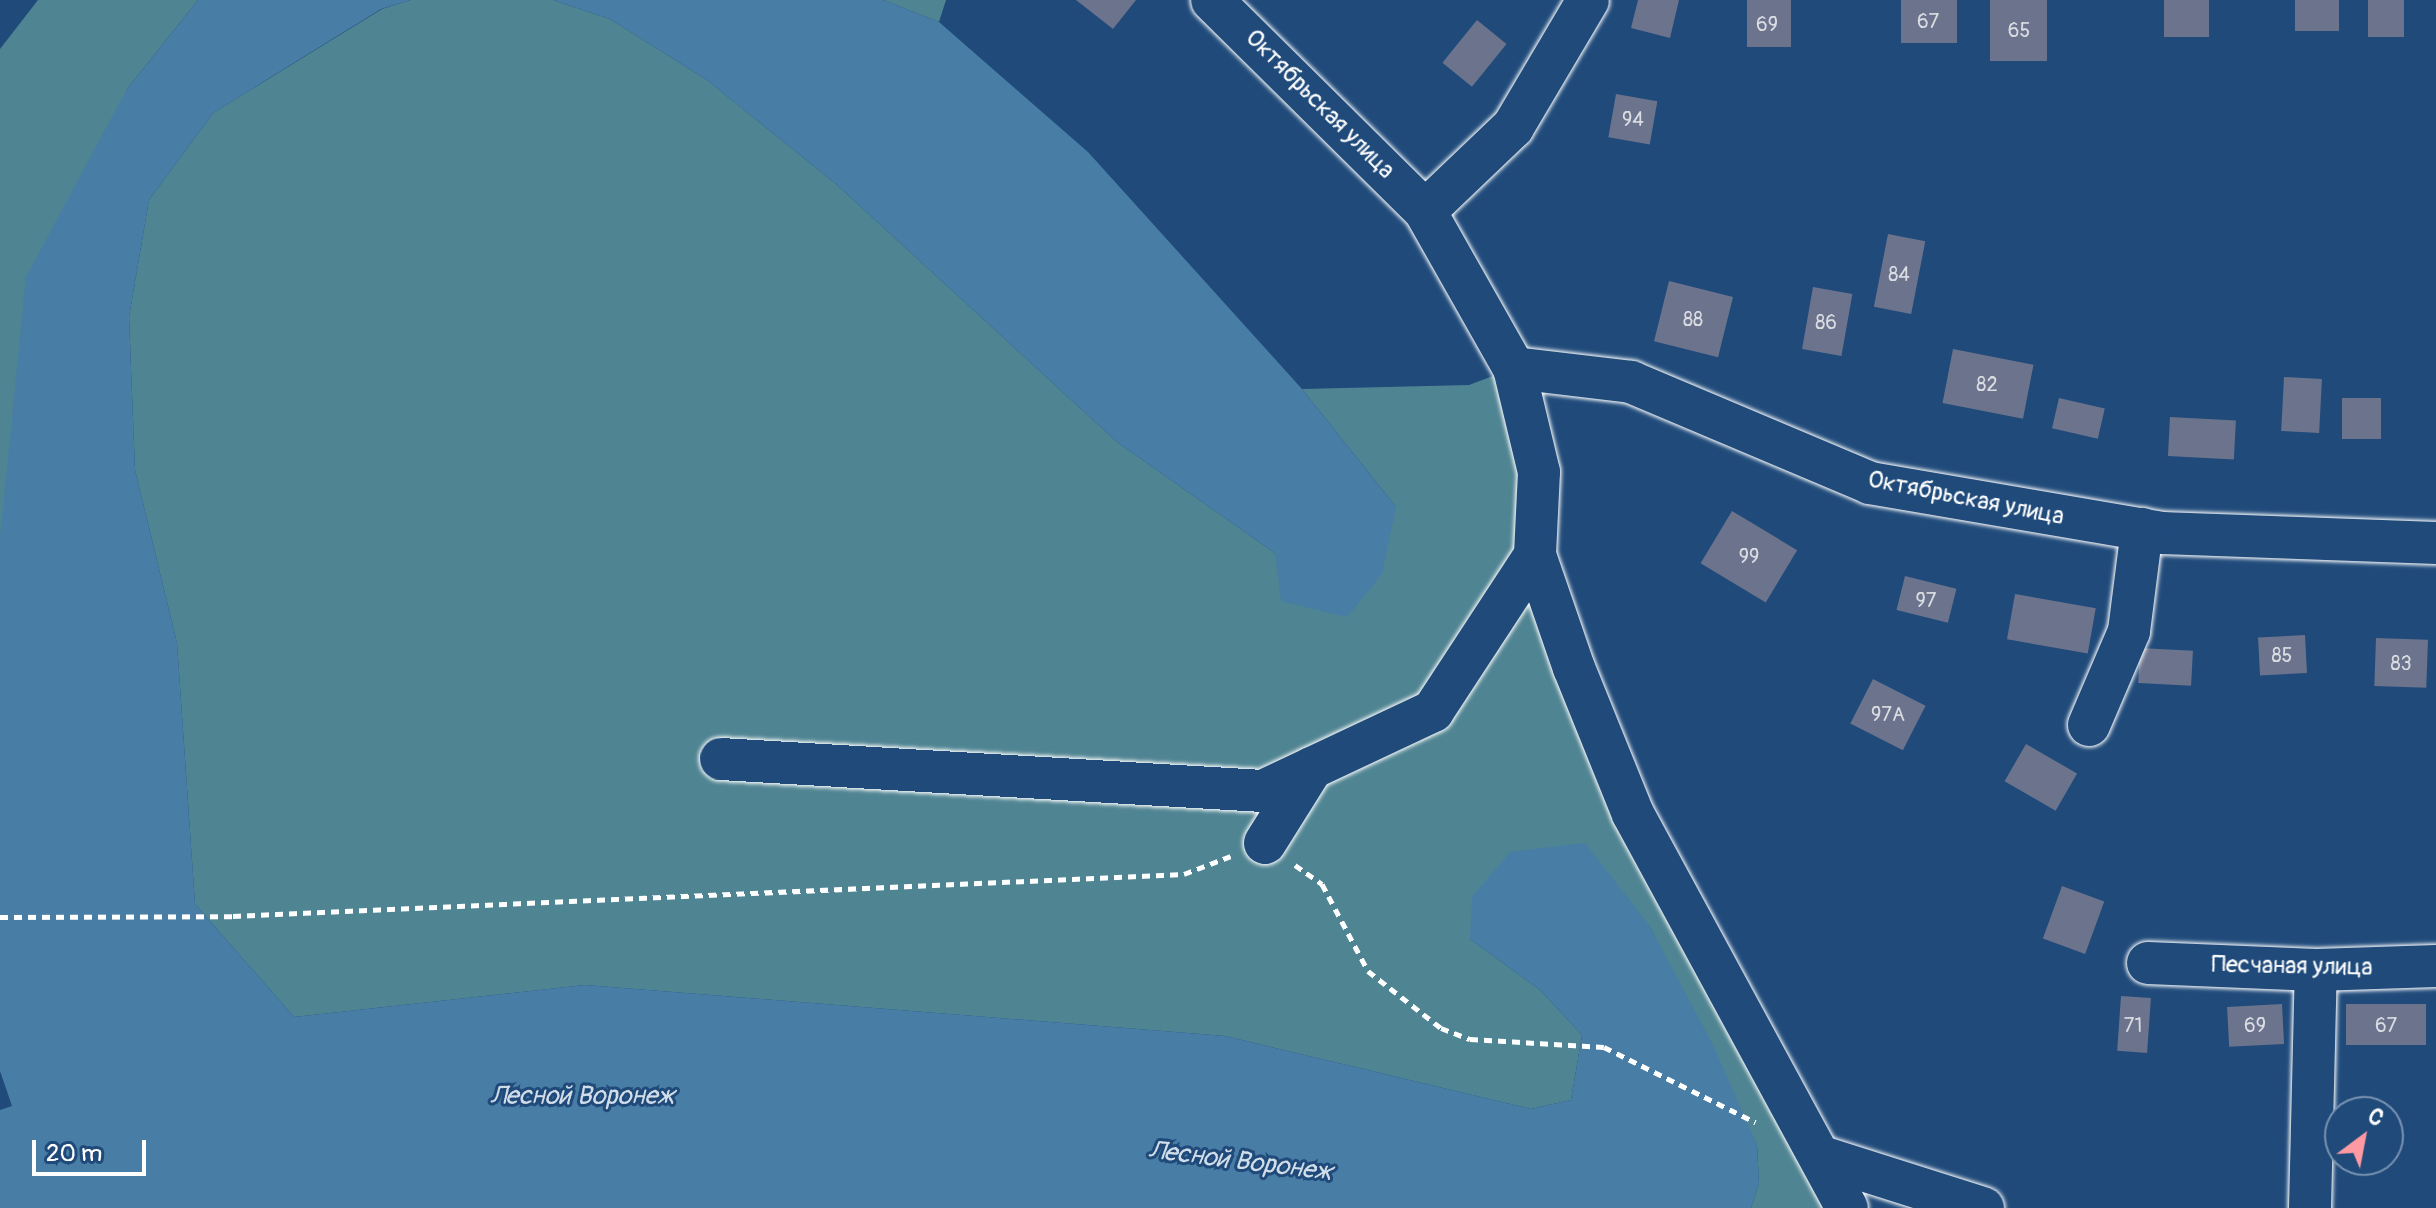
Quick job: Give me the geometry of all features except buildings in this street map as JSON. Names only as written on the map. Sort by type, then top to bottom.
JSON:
[{"type":"street","name":"Октябрьская улица","points":[[1212,0],[1425,211],[1514,368],[1539,472],[1535,555]]},
{"type":"street","points":[[1425,211],[1513,127],[1588,0]]},
{"type":"street","name":"Октябрьская улица","points":[[1514,368],[1631,382],[1870,483],[2142,529],[2436,543]]},
{"type":"street","points":[[2089,725],[2129,631],[2142,529]]},
{"type":"street","points":[[721,759],[1263,791],[1433,711],[1535,555]]},
{"type":"street","points":[[1535,555],[1633,814],[1847,1208]]},
{"type":"street","points":[[1265,843],[1312,768]]},
{"type":"street","name":"Песчаная улица","points":[[2148,963],[2316,970],[2436,966]]},
{"type":"street","points":[[2310,1208],[2316,970]]},
{"type":"street","points":[[1822,1157],[1983,1208]]},
{"type":"path","points":[[0,917],[233,916],[1184,874],[1265,843],[1322,884],[1368,971],[1441,1028],[1470,1039],[1604,1047],[1766,1128]]},
{"type":"green space","points":[[38,0],[198,0],[127,89],[0,538],[0,49]]},
{"type":"green space","points":[[411,0],[553,0],[610,19],[707,80],[836,184],[1117,442],[1275,553],[1396,507],[1302,389],[1469,385],[1514,368],[1574,668],[1847,1208],[1751,1208],[1759,1183],[1757,1145],[1649,925],[1470,939],[1540,990],[1582,1035],[1571,1100],[1531,1109],[1225,1036],[585,985],[294,1017],[195,904],[177,643],[135,470],[129,317],[149,200],[213,113],[382,9]]},
{"type":"green space","points":[[883,0],[946,0],[939,22]]},
{"type":"water","name":"Лесной Воронеж","points":[[198,0],[411,0],[381,9],[213,113],[149,200],[129,317],[135,470],[177,643],[195,904],[294,1017],[585,985],[1225,1036],[1531,1109],[1571,1100],[1582,1035],[1540,990],[1470,939],[1472,897],[1510,852],[1585,843],[1649,925],[1713,1045],[1757,1145],[1759,1183],[1751,1208],[0,1208],[0,1110],[12,1106],[0,1071],[0,538],[26,277],[127,89]]},
{"type":"water","points":[[553,0],[883,0],[939,22],[1088,152],[1302,389],[1396,507],[1382,574],[1347,617],[1281,601],[1275,553],[1117,442],[836,184],[707,80],[610,19]]}]
